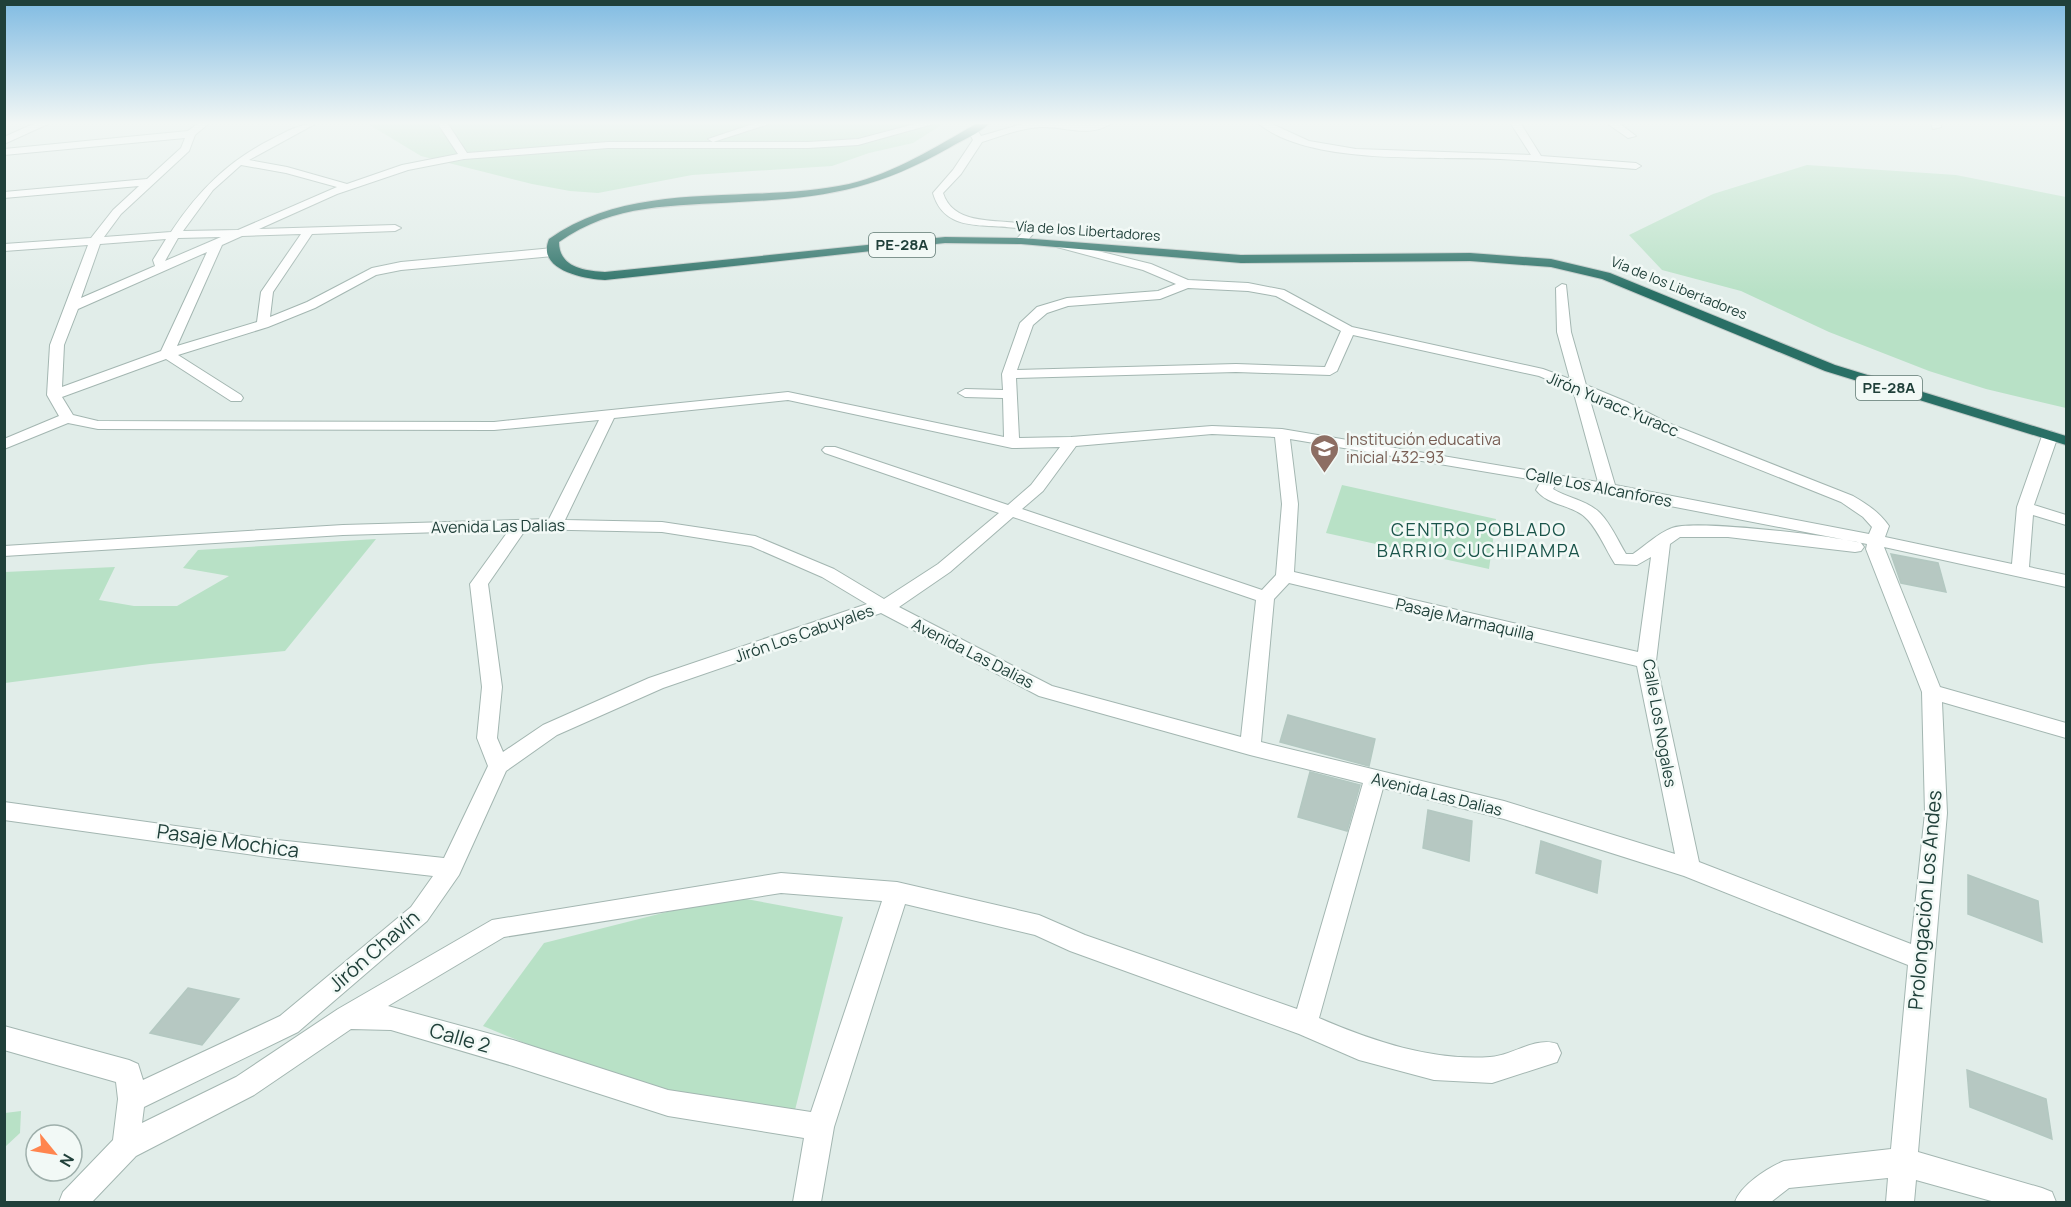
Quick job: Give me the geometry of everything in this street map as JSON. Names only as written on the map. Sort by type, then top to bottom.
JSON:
[{"type":"highway","points":[[553,252],[553,241],[566,231],[600,214],[636,204],[794,195],[850,187],[868,180]]},
{"type":"highway","name":"Vía de los Libertadores","points":[[553,252],[558,262],[572,270],[584,275],[605,276],[945,240],[1021,241],[1241,259],[1470,257],[1551,263],[1606,276],[1830,368],[2067,441]]},
{"type":"street","points":[[162,269],[159,260],[174,235],[210,187],[218,180]]},
{"type":"street","points":[[324,180],[348,187]]},
{"type":"street","points":[[72,307],[162,269],[238,232],[367,180]]},
{"type":"street","points":[[949,180],[938,193],[942,208],[948,214],[969,221],[1018,224],[1027,227],[1028,233],[1021,241]]},
{"type":"street","points":[[4,195],[147,182]]},
{"type":"street","points":[[4,445],[67,418],[54,395],[57,345],[96,239],[117,212],[147,182]]},
{"type":"street","points":[[4,248],[96,239],[174,235],[395,228]]},
{"type":"street","points":[[263,324],[267,292],[308,232]]},
{"type":"street","points":[[167,354],[218,243]]},
{"type":"street","name":"Jirón Yuracc Yuracc","points":[[1061,245],[1148,267],[1186,284],[1248,287],[1280,293],[1348,330],[1543,373],[1578,386],[1664,426],[1847,500],[1869,513],[1881,526],[1875,544]]},
{"type":"street","points":[[54,395],[167,354],[263,324],[311,305],[363,277],[384,269],[553,252]]},
{"type":"street","points":[[1012,442],[1009,374],[1027,323],[1042,310],[1067,302],[1160,295],[1186,284]]},
{"type":"street","points":[[1562,288],[1564,332],[1608,489]]},
{"type":"street","points":[[1009,374],[1236,368],[1330,371],[1341,351],[1348,330]]},
{"type":"street","points":[[167,354],[236,398]]},
{"type":"street","points":[[965,393],[1011,394]]},
{"type":"street","name":"Calle Los Alcanfores","points":[[67,418],[98,425],[494,426],[788,396],[1012,442],[1071,442],[1212,430],[1282,433],[1551,478],[1875,544]]},
{"type":"street","points":[[555,524],[609,414]]},
{"type":"street","points":[[1250,747],[1265,597],[1285,576],[1290,504],[1282,433]]},
{"type":"street","points":[[2020,571],[2025,507],[2050,436]]},
{"type":"street","name":"Jirón Los Cabuyales","points":[[498,766],[550,730],[656,683],[896,601],[944,568],[1037,488],[1071,442]]},
{"type":"street","points":[[830,450],[1265,597]]},
{"type":"street","points":[[1551,478],[1544,490],[1556,498],[1575,504],[1594,516],[1621,560],[1637,559],[1676,532],[1728,532],[1875,544],[2067,581]]},
{"type":"street","points":[[2025,507],[2067,520]]},
{"type":"street","points":[[498,766],[487,738],[492,687],[479,584],[521,524]]},
{"type":"street","name":"Avenida Las Dalias","points":[[4,551],[343,530],[521,524],[662,527],[755,542],[828,573],[883,606],[1046,691],[1250,747],[1504,810],[1689,868],[1921,959]]},
{"type":"street","name":"Calle Los Nogales","points":[[1662,542],[1646,662],[1689,868]]},
{"type":"street","name":"Prolongación Los Andes","points":[[1875,544],[1932,692],[1936,813],[1900,1203]]},
{"type":"street","name":"Pasaje Marmaquilla","points":[[1285,576],[1646,662]]},
{"type":"street","points":[[1932,692],[2067,730]]},
{"type":"street","name":"Jirón Chavín","points":[[131,1099],[289,1024],[419,914],[451,868],[498,766]]},
{"type":"street","points":[[1305,1024],[1375,778]]},
{"type":"street","name":"Pasaje Mochica","points":[[4,811],[268,848],[451,868]]},
{"type":"street","points":[[73,1203],[126,1146],[245,1086],[347,1017],[500,927],[781,884],[897,892],[1039,926],[1078,943],[1305,1024],[1359,1048],[1434,1067],[1492,1070],[1548,1053]]},
{"type":"street","points":[[807,1203],[820,1127],[897,892]]},
{"type":"street","name":"Calle 2","points":[[347,1017],[391,1018],[513,1053],[668,1103],[820,1127]]},
{"type":"street","points":[[4,1038],[129,1072],[131,1099],[126,1146]]},
{"type":"street","points":[[1749,1203],[1784,1175],[1903,1162],[2042,1203]]},
{"type":"green space","points":[[517,180],[664,180],[598,193],[570,191]]},
{"type":"green space","points":[[1757,180],[1983,180],[2066,197],[2066,408],[1986,389],[1929,371],[1829,332],[1741,291],[1662,270],[1629,235],[1713,194]]},
{"type":"green space","points":[[1342,485],[1496,519],[1489,569],[1326,533]]},
{"type":"green space","points":[[376,539],[285,651],[150,664],[5,683],[5,572],[115,567],[99,600],[134,606],[177,606],[229,576],[183,568],[198,550]]},
{"type":"green space","points":[[730,896],[843,917],[795,1110],[621,1083],[483,1026],[544,943]]},
{"type":"green space","points":[[21,1111],[20,1133],[5,1147],[5,1113]]},
{"type":"building","points":[[1891,554],[1938,563],[1946,592],[1901,583]]},
{"type":"building","points":[[1288,715],[1375,739],[1369,766],[1280,742]]},
{"type":"building","points":[[1310,772],[1360,785],[1347,831],[1298,817]]},
{"type":"building","points":[[1428,810],[1472,821],[1469,861],[1423,848]]},
{"type":"building","points":[[1541,841],[1601,861],[1597,893],[1536,873]]},
{"type":"building","points":[[1968,875],[2038,901],[2042,942],[1968,914]]},
{"type":"building","points":[[188,988],[239,999],[202,1045],[150,1033]]},
{"type":"building","points":[[1967,1070],[2046,1099],[2052,1139],[1970,1107]]},
{"type":"place","name":"Institución educativa inicial 432-93","points":[[1325,474]]},
{"type":"district","name":"CENTRO POBLADO BARRIO CUCHIPAMPA","points":[[1479,540]]}]
